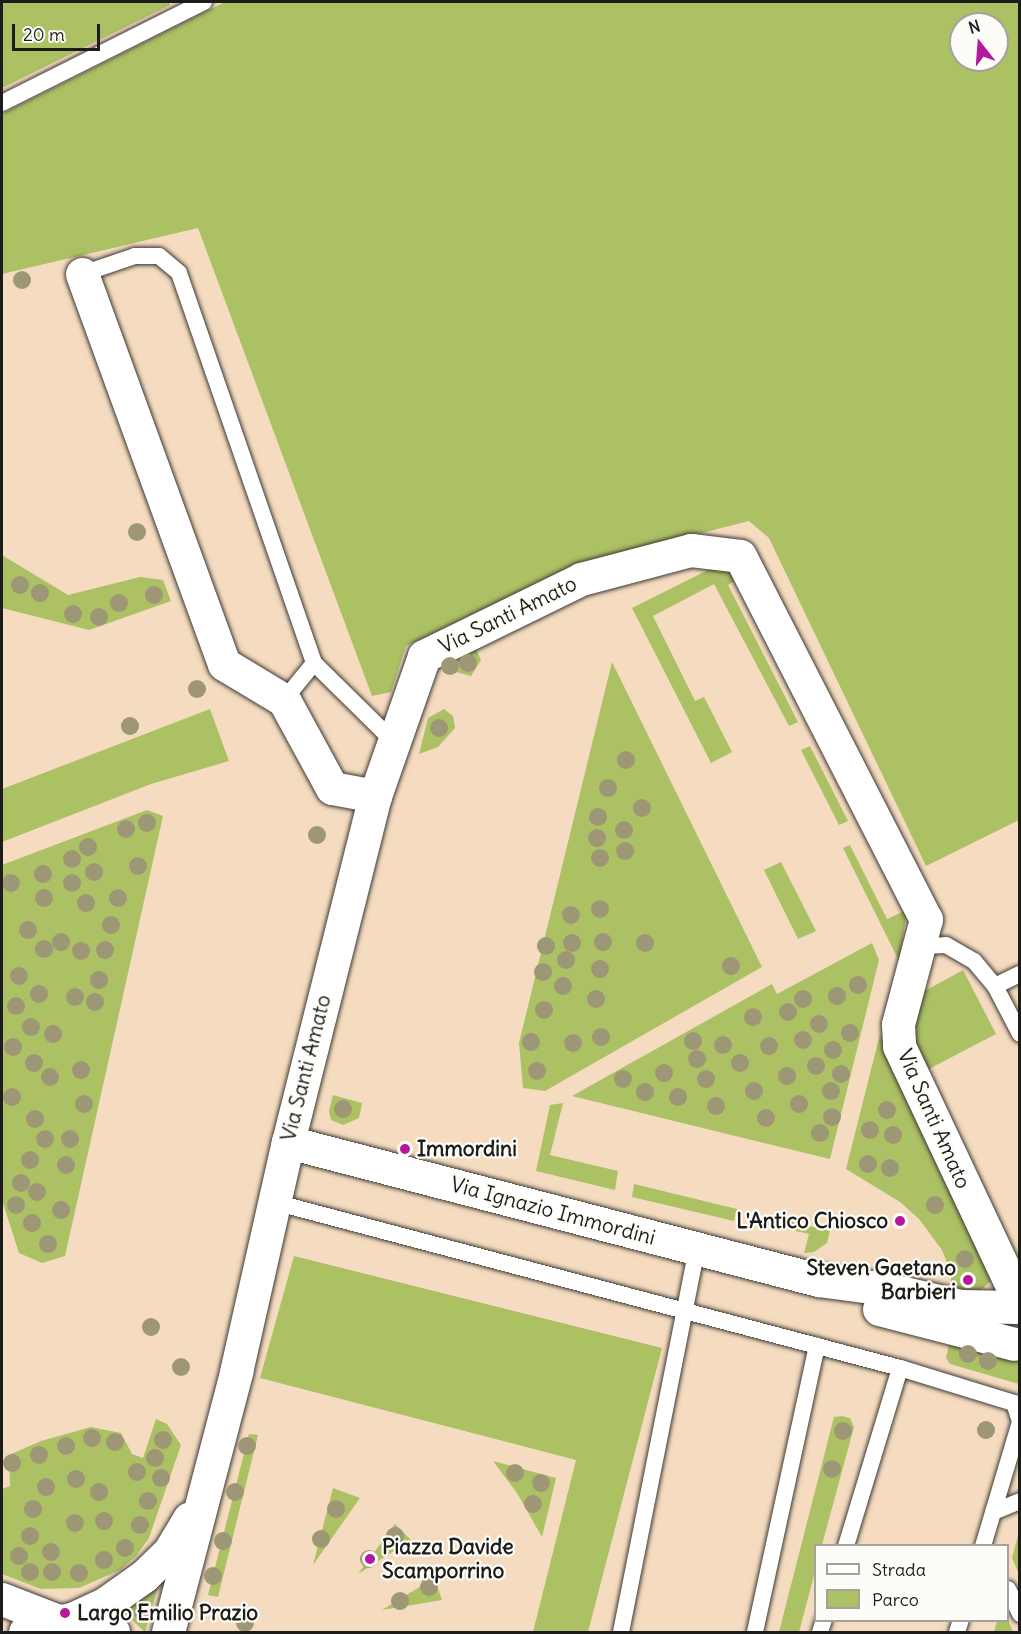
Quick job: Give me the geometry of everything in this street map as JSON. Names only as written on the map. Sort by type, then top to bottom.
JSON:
[{"type":"street","points":[[82,274],[224,664],[284,700],[332,788],[375,796]]},
{"type":"street","name":"Via Santi Amato","points":[[168,1632],[206,1492],[288,1142],[375,796],[396,744],[424,656],[581,579],[691,550],[740,556],[926,919],[921,946],[898,1024],[899,1046],[1019,1305]]},
{"type":"street","name":"Via Ignazio Immordini","points":[[288,1142],[818,1280]]},
{"type":"street","points":[[818,1280],[887,1288],[961,1306],[1019,1305],[1007,1329],[1017,1346]]},
{"type":"street","points":[[818,1280],[879,1309],[1017,1346]]},
{"type":"street","points":[[25,1632],[106,1604],[144,1576],[169,1552],[206,1492]]},
{"type":"street","points":[[2,1599],[64,1620],[113,1632]]},
{"type":"lane","points":[[2,103],[204,2]]},
{"type":"lane","points":[[82,274],[135,256],[159,256],[179,273],[314,663],[396,744]]},
{"type":"lane","points":[[284,700],[314,663]]},
{"type":"lane","points":[[921,946],[946,945],[974,961],[995,986],[1020,1034]]},
{"type":"lane","points":[[995,986],[1020,974]]},
{"type":"lane","points":[[274,1202],[900,1368],[1014,1403],[1020,1421],[985,1544]]},
{"type":"lane","points":[[621,1632],[697,1249]]},
{"type":"lane","points":[[755,1632],[817,1346]]},
{"type":"lane","points":[[846,1544],[900,1368]]},
{"type":"lane","points":[[993,1512],[1020,1501]]},
{"type":"lane","points":[[1009,1591],[1020,1614]]},
{"type":"green space","points":[[2,2],[169,2],[170,5],[2,88]]},
{"type":"green space","points":[[225,2],[1019,2],[1019,820],[926,866],[769,538],[749,521],[575,565],[406,646],[391,692],[372,696],[198,228],[2,274],[2,114]]},
{"type":"green space","points":[[2,555],[68,595],[140,577],[163,580],[171,601],[89,630],[2,608]]},
{"type":"green space","points":[[714,567],[726,567],[736,580],[728,585],[798,722],[789,726],[714,584],[653,616],[695,701],[704,697],[732,752],[711,763],[632,608]]},
{"type":"green space","points":[[475,647],[481,660],[471,676],[445,669],[441,662]]},
{"type":"green space","points":[[612,662],[762,967],[545,1091],[523,1088],[519,1043]]},
{"type":"green space","points":[[210,709],[229,761],[151,784],[2,842],[2,789]]},
{"type":"green space","points":[[444,709],[453,716],[455,728],[438,747],[419,754],[428,718]]},
{"type":"green space","points":[[810,746],[848,821],[839,825],[801,750]]},
{"type":"green space","points":[[147,810],[163,816],[65,1256],[42,1263],[19,1253],[2,1200],[2,865]]},
{"type":"green space","points":[[850,845],[887,919],[907,910],[899,961],[843,848]]},
{"type":"green space","points":[[781,862],[816,931],[798,939],[764,870]]},
{"type":"green space","points":[[872,943],[879,960],[830,1159],[572,1096],[772,984],[777,994]]},
{"type":"green space","points":[[963,970],[996,1034],[927,1070],[910,1031],[921,993]]},
{"type":"green space","points":[[880,1034],[993,1279],[981,1290],[951,1290],[951,1273],[942,1250],[919,1219],[900,1202],[846,1169]]},
{"type":"green space","points":[[333,1095],[362,1103],[359,1118],[343,1125],[331,1120],[329,1111]]},
{"type":"green space","points":[[563,1103],[550,1155],[618,1171],[615,1190],[536,1171],[550,1105]]},
{"type":"green space","points":[[634,1184],[737,1209],[734,1221],[632,1197]]},
{"type":"green space","points":[[763,1215],[830,1231],[827,1243],[814,1252],[804,1253],[809,1234],[761,1223]]},
{"type":"green space","points":[[294,1256],[662,1348],[588,1632],[533,1632],[576,1460],[260,1378]]},
{"type":"green space","points":[[951,1336],[1019,1358],[1019,1384],[950,1364],[946,1358]]},
{"type":"green space","points":[[834,1417],[850,1418],[854,1427],[822,1544],[814,1544],[814,1576],[799,1632],[779,1632]]},
{"type":"green space","points":[[156,1419],[167,1424],[181,1445],[149,1538],[136,1556],[120,1570],[79,1588],[41,1589],[2,1574],[2,1489],[10,1486],[9,1455],[41,1441],[91,1427],[121,1433],[132,1454],[143,1458]]},
{"type":"green space","points":[[249,1434],[258,1435],[218,1597],[208,1595]]},
{"type":"green space","points":[[493,1461],[556,1478],[542,1537],[517,1493]]},
{"type":"green space","points":[[333,1488],[360,1498],[313,1565]]},
{"type":"green space","points":[[395,1524],[411,1540],[358,1574]]},
{"type":"green space","points":[[1019,1532],[1020,1574],[1012,1558]]},
{"type":"green space","points":[[434,1578],[442,1600],[382,1610]]},
{"type":"green space","points":[[158,1587],[145,1632],[123,1612]]},
{"type":"green space","points":[[997,1622],[1009,1622],[1013,1632],[994,1632]]},
{"type":"place","name":"Immordini","points":[[405,1149]]},
{"type":"place","name":"L'Antico Chiosco","points":[[900,1221]]},
{"type":"place","name":"Steven Gaetano Barbieri","points":[[968,1280]]},
{"type":"place","name":"Piazza Davide Scamporrino","points":[[370,1559]]},
{"type":"place","name":"Largo Emilio Prazio","points":[[65,1613]]}]
